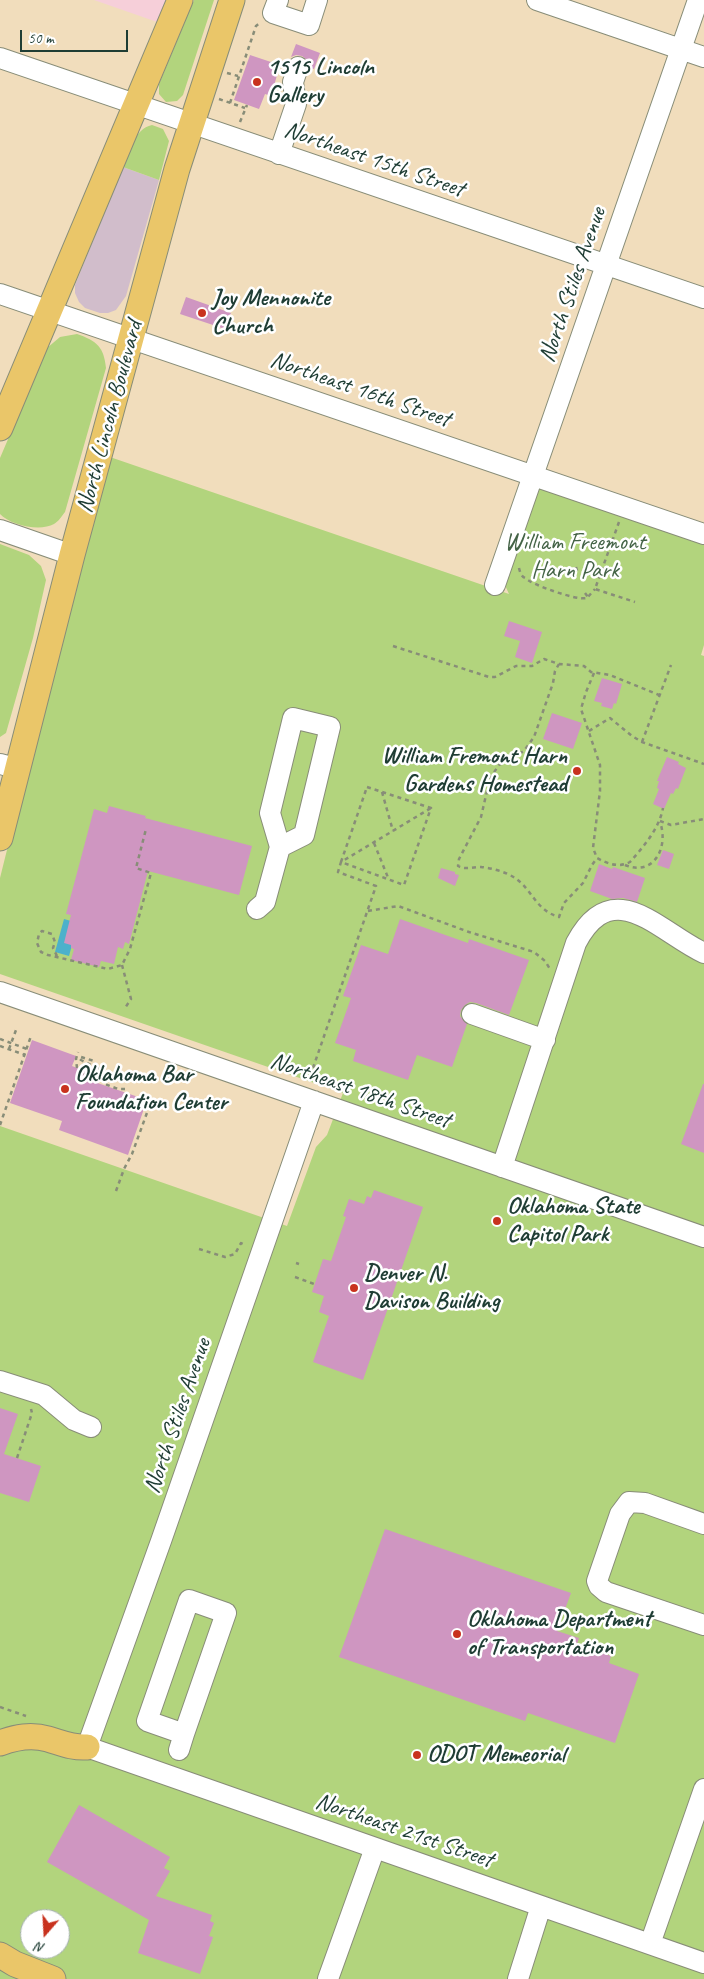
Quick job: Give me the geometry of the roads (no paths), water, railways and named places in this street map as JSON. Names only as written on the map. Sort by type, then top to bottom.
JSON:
[{"type":"main road","points":[[0,428],[50,311],[73,274],[135,105],[180,0]]},
{"type":"main road","name":"North Lincoln Boulevard","points":[[0,838],[9,767],[72,555],[191,124],[232,0]]},
{"type":"main road","points":[[0,1742],[15,1737],[30,1736],[47,1738],[74,1748],[87,1747]]},
{"type":"main road","points":[[0,1955],[15,1964],[53,1979]]},
{"type":"street","points":[[278,0],[274,13],[309,25],[317,0]]},
{"type":"street","points":[[537,0],[704,57]]},
{"type":"street","name":"North Stiles Avenue","points":[[495,586],[698,0]]},
{"type":"street","name":"Northeast 15th Street","points":[[0,58],[704,298]]},
{"type":"street","points":[[279,154],[296,104],[293,82],[298,67]]},
{"type":"street","name":"Northeast 16th Street","points":[[0,294],[704,534]]},
{"type":"street","points":[[0,530],[72,555]]},
{"type":"street","points":[[257,909],[265,902],[280,847],[270,813],[293,718],[330,727],[304,835],[280,847]]},
{"type":"street","points":[[502,1167],[576,943],[586,928],[605,911],[615,909],[633,913],[666,929],[704,953]]},
{"type":"street","name":"Northeast 18th Street","points":[[0,992],[704,1238]]},
{"type":"street","points":[[472,1014],[545,1040]]},
{"type":"street","name":"North Stiles Avenue","points":[[87,1747],[161,1541],[314,1101]]},
{"type":"street","points":[[0,1381],[44,1396],[74,1420],[91,1427]]},
{"type":"street","points":[[704,1524],[644,1504],[629,1502],[620,1514],[598,1581],[601,1590],[704,1625]]},
{"type":"street","points":[[189,1600],[226,1613],[181,1742],[147,1721],[189,1600]]},
{"type":"street","name":"Northeast 21st Street","points":[[87,1747],[704,1963]]},
{"type":"street","points":[[650,1944],[704,1789]]},
{"type":"street","points":[[328,1979],[375,1848]]},
{"type":"street","points":[[518,1979],[541,1906]]},
{"type":"water","points":[[64,919],[71,921],[72,945],[69,956],[55,952]]},
{"type":"place","name":"1515 Lincoln Gallery","points":[[257,82]]},
{"type":"place","name":"Joy Mennonite Church","points":[[202,313]]},
{"type":"place","name":"William Fremont Harn Gardens Homestead","points":[[577,771]]},
{"type":"place","name":"Oklahoma Bar Foundation Center","points":[[65,1089]]},
{"type":"place","name":"Oklahoma State Capitol Park","points":[[497,1221]]},
{"type":"place","name":"Denver N. Davison Building","points":[[354,1288]]},
{"type":"place","name":"Oklahoma Department of Transportation","points":[[457,1634]]},
{"type":"place","name":"ODOT Memeorial","points":[[417,1755]]},
{"type":"park label","name":"William Freemont Harn Park","points":[[575,557]]}]
